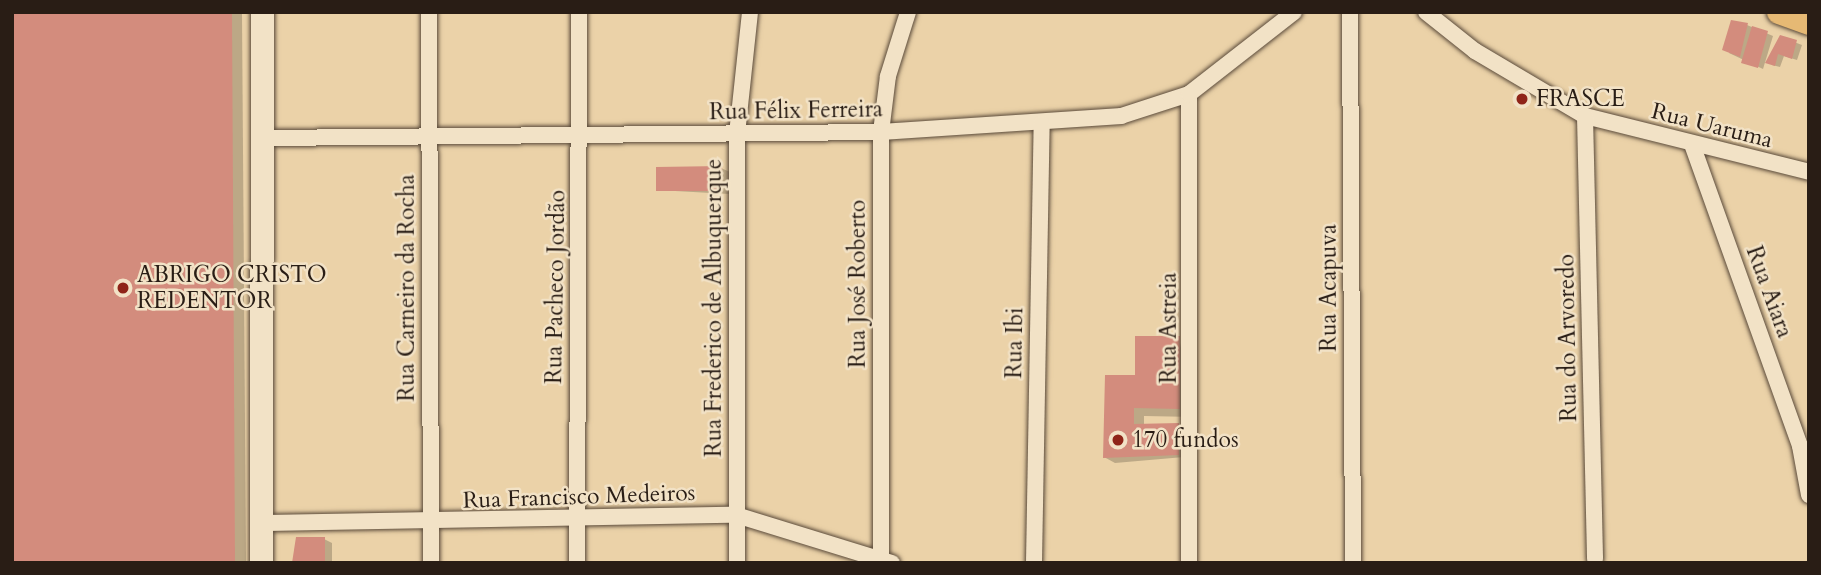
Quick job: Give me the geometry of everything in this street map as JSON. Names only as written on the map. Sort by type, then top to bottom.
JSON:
[{"type":"main road","points":[[1779,12],[1809,23]]},
{"type":"street","points":[[261,563],[266,138],[262,12]]},
{"type":"street","name":"Rua Carneiro da Rocha","points":[[429,12],[431,563]]},
{"type":"street","name":"Rua Pacheco Jordão","points":[[577,563],[579,12]]},
{"type":"street","name":"Rua Frederico de Albuquerque","points":[[737,563],[737,134],[750,12]]},
{"type":"street","name":"Rua José Roberto","points":[[886,561],[881,132],[888,76],[908,12]]},
{"type":"street","name":"Rua Félix Ferreira","points":[[266,138],[580,139],[881,132],[1042,124],[1121,116],[1189,94],[1294,12]]},
{"type":"street","name":"Rua Acapuva","points":[[1350,12],[1353,563]]},
{"type":"street","name":"Rua Uaruma","points":[[1426,12],[1475,51],[1585,116],[1693,147],[1809,172]]},
{"type":"street","name":"Rua Astreia","points":[[1189,94],[1189,563]]},
{"type":"street","name":"Rua do Arvoredo","points":[[1585,116],[1595,559]]},
{"type":"street","name":"Rua Ibi","points":[[1034,563],[1042,124]]},
{"type":"street","name":"Rua Aiara","points":[[1693,147],[1800,446],[1809,495]]},
{"type":"street","name":"Rua Francisco Medeiros","points":[[260,523],[431,524],[736,515],[886,561]]},
{"type":"building","name":"ABRIGO CRISTO REDENTOR","points":[[12,12],[232,12],[235,563],[12,563]]},
{"type":"building","points":[[1731,20],[1748,23],[1740,57],[1722,50]]},
{"type":"building","points":[[1752,26],[1768,31],[1758,68],[1741,63]]},
{"type":"building","points":[[1780,35],[1797,40],[1792,59],[1778,54],[1775,66],[1765,63]]},
{"type":"building","points":[[722,166],[722,191],[656,191],[656,167]]},
{"type":"building","points":[[1135,336],[1180,336],[1180,409],[1134,408],[1134,424],[1179,423],[1179,455],[1103,458],[1105,375],[1135,375]]},
{"type":"building","points":[[296,537],[325,537],[325,563],[292,563]]},
{"type":"place","name":"FRASCE","points":[[1522,99]]},
{"type":"place","name":"ABRIGO CRISTO REDENTOR","points":[[123,288]]},
{"type":"place","name":"170 fundos","points":[[1118,440]]}]
